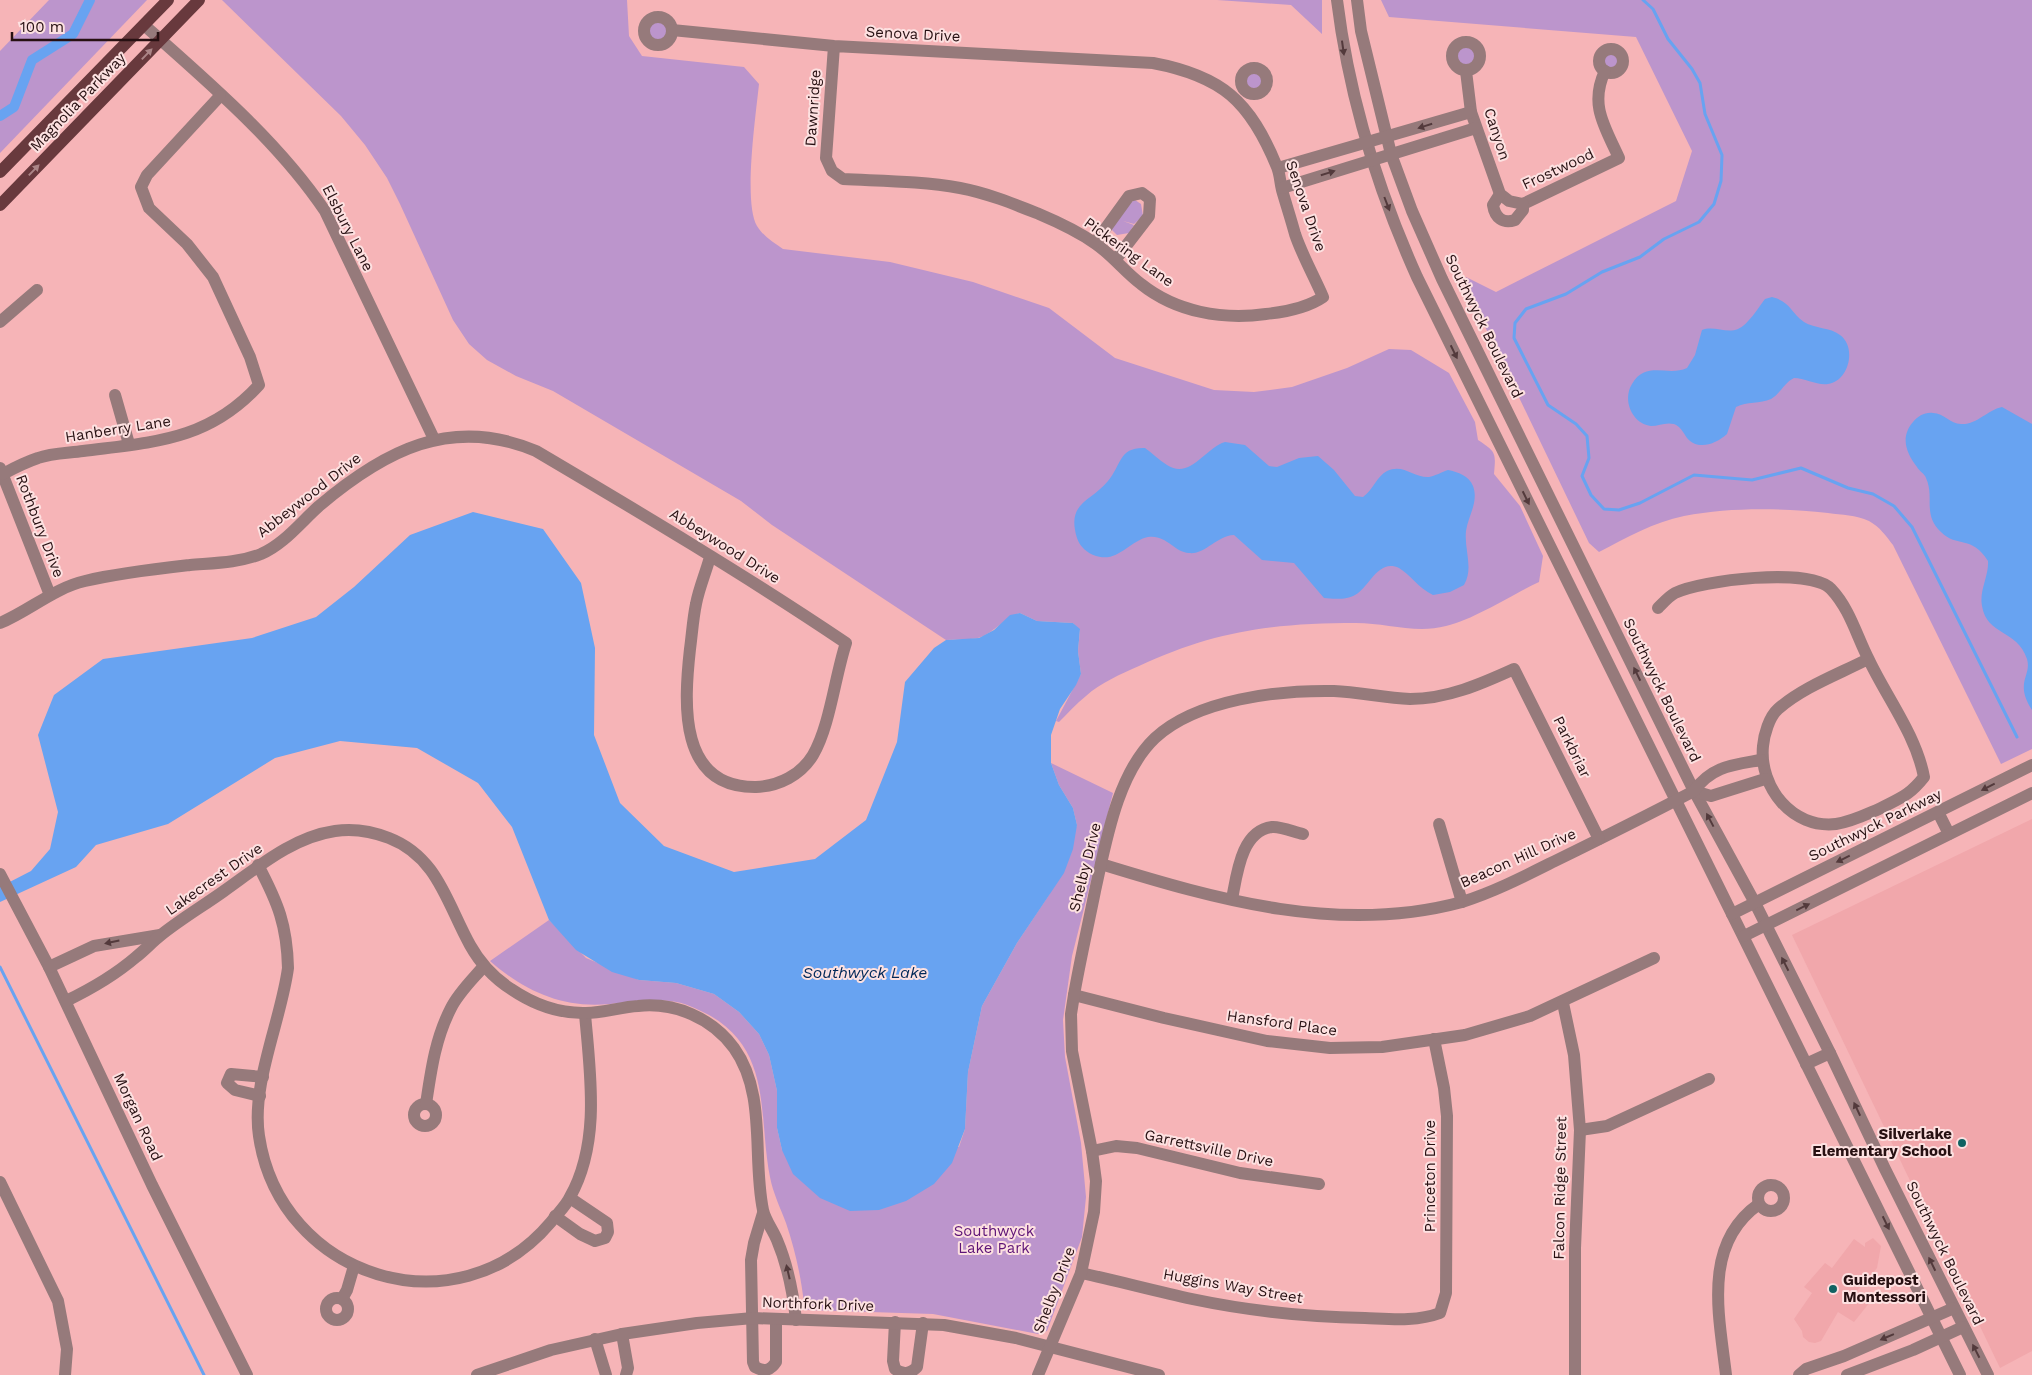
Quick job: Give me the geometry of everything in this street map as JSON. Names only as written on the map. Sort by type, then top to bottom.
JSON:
[{"type":"main road","name":"Magnolia Parkway","points":[[0,172],[168,0]]},
{"type":"main road","name":"Magnolia Parkway","points":[[0,205],[199,0]]},
{"type":"main road","points":[[37,134],[55,149]]},
{"type":"street","points":[[1337,0],[1344,57],[1371,160],[1402,244],[1675,801],[1744,936],[1960,1375]]},
{"type":"street","name":"Southwyck Boulevard","points":[[1357,0],[1361,32],[1391,154],[1412,211],[1442,279],[1694,791],[1755,903],[1988,1375]]},
{"type":"street","name":"Elsbury Lane","points":[[144,25],[293,167],[324,211],[434,439]]},
{"type":"street","name":"Senova Drive","points":[[672,30],[834,46],[1152,63],[1183,69],[1204,76],[1242,96],[1278,168],[1296,237],[1323,297]]},
{"type":"street","name":"Dawnridge","points":[[832,171],[826,158],[834,46]]},
{"type":"street","name":"Canyon","points":[[1466,71],[1476,128],[1505,198]]},
{"type":"street","name":"Frostwood","points":[[1505,198],[1523,204],[1619,158],[1597,102],[1599,85],[1606,71]]},
{"type":"street","name":"Hanberry Lane","points":[[1,470],[39,457],[129,444],[150,444],[176,438],[217,420],[243,402],[259,385],[250,357],[213,278],[187,244],[149,208],[141,187],[147,175],[160,160],[220,96]]},
{"type":"street","points":[[1278,168],[1472,112]]},
{"type":"street","points":[[1282,188],[1476,128]]},
{"type":"street","name":"Pickering Lane","points":[[832,171],[844,179],[944,186],[979,193],[1046,217],[1095,243],[1116,259],[1140,284],[1154,293],[1170,302],[1203,313],[1220,316],[1255,316],[1301,307],[1323,297]]},
{"type":"street","points":[[1095,243],[1129,196],[1142,194],[1150,199],[1152,206],[1149,216],[1116,259]]},
{"type":"street","points":[[1505,198],[1494,205],[1497,217],[1503,221],[1515,220],[1523,210],[1523,204]]},
{"type":"street","points":[[0,322],[37,290]]},
{"type":"street","points":[[115,396],[129,444]]},
{"type":"street","name":"Abbeywood Drive","points":[[0,622],[50,595],[82,582],[122,574],[232,562],[262,553],[277,544],[341,488],[374,464],[434,439],[484,436],[518,444],[536,451],[710,557],[846,643],[820,740],[812,756],[801,770],[787,780],[771,786],[753,787],[727,782],[716,776],[696,750],[690,738],[685,710],[696,603],[710,557]]},
{"type":"street","name":"Rothbury Drive","points":[[1,470],[50,595]]},
{"type":"street","points":[[1536,518],[1556,509]]},
{"type":"street","points":[[1658,608],[1673,593],[1695,586],[1752,578],[1807,580],[1830,588],[1849,615],[1868,660],[1920,758],[1924,777],[1913,792],[1860,818],[1834,824],[1807,820],[1780,802],[1766,779],[1761,760],[1764,735],[1776,710],[1795,696],[1868,660]]},
{"type":"street","name":"Parkbriar","points":[[1514,670],[1599,839]]},
{"type":"street","name":"Shelby Drive","points":[[1038,1375],[1081,1273],[1094,1212],[1096,1182],[1092,1151],[1072,1051],[1071,1022],[1074,995],[1102,864],[1119,796],[1133,766],[1154,739],[1189,716],[1232,702],[1288,692],[1334,691],[1411,699],[1432,697],[1470,688],[1514,670]]},
{"type":"street","name":"Beacon Hill Drive","points":[[1102,864],[1156,880],[1283,910],[1336,916],[1391,914],[1462,902],[1516,880],[1694,791],[1705,777],[1726,767],[1761,760]]},
{"type":"street","name":"Southwyck Parkway","points":[[1732,914],[2032,765]]},
{"type":"street","points":[[1726,767],[1734,788]]},
{"type":"street","points":[[1694,791],[1711,796],[1766,779]]},
{"type":"street","points":[[1744,936],[2032,792]]},
{"type":"street","points":[[1938,812],[1949,834]]},
{"type":"street","points":[[1439,824],[1462,902]]},
{"type":"street","points":[[1232,899],[1246,847],[1254,834],[1272,827],[1303,834]]},
{"type":"street","name":"Lakecrest Drive","points":[[66,1001],[115,974],[160,935],[258,865],[314,836],[333,831],[350,830],[372,832],[395,840],[408,848],[433,870],[470,945],[484,966],[503,983],[530,1002],[558,1011],[585,1014],[637,1006],[671,1007],[699,1018],[725,1038],[742,1062],[753,1096],[763,1213],[751,1260],[753,1362],[755,1368],[766,1371],[772,1368],[776,1362],[776,1319]]},
{"type":"street","points":[[258,865],[281,912],[288,948],[286,989],[263,1077],[257,1112],[258,1135],[264,1162],[274,1186],[288,1210],[316,1242],[354,1266],[395,1280],[432,1282],[463,1278],[503,1262],[517,1254],[539,1235],[570,1198],[584,1159],[592,1111],[585,1014]]},
{"type":"street","name":"Morgan Road","points":[[0,874],[66,1001],[152,1185],[247,1375]]},
{"type":"street","name":"Lakecrest Drive","points":[[49,967],[94,946],[160,935]]},
{"type":"street","name":"Hansford Place","points":[[1074,995],[1229,1034],[1306,1046],[1382,1047],[1464,1036],[1498,1026],[1563,1002],[1654,958]]},
{"type":"street","points":[[426,1104],[430,1068],[441,1030],[451,1007],[484,966]]},
{"type":"street","name":"Falcon Ridge Street","points":[[1563,1002],[1574,1055],[1580,1130],[1575,1248],[1575,1375]]},
{"type":"street","name":"Princeton Drive","points":[[1434,1039],[1444,1088],[1448,1130],[1446,1293],[1440,1313]]},
{"type":"street","points":[[1806,1064],[1830,1052]]},
{"type":"street","points":[[260,1096],[235,1090],[227,1083],[231,1074],[263,1077]]},
{"type":"street","points":[[1580,1130],[1607,1126],[1709,1079]]},
{"type":"street","name":"Garrettsville Drive","points":[[1092,1151],[1116,1146],[1137,1148],[1240,1173],[1319,1184]]},
{"type":"street","points":[[1864,1179],[1885,1169]]},
{"type":"street","points":[[0,1182],[58,1301],[67,1349],[65,1375]]},
{"type":"street","points":[[555,1216],[580,1234],[595,1241],[605,1238],[608,1232],[607,1223],[570,1198]]},
{"type":"street","points":[[1726,1375],[1719,1316],[1720,1260],[1733,1228],[1744,1214],[1759,1204]]},
{"type":"street","name":"Lakecrest Drive","points":[[763,1213],[776,1236],[786,1263],[796,1320]]},
{"type":"street","points":[[342,1299],[347,1290],[354,1266]]},
{"type":"street","name":"Huggins Way Street","points":[[1081,1273],[1193,1299],[1284,1314],[1412,1319],[1427,1318],[1440,1313]]},
{"type":"street","points":[[1799,1375],[1806,1369],[1954,1308]]},
{"type":"street","name":"Northfork Drive","points":[[477,1375],[551,1350],[622,1334],[697,1323],[753,1318],[944,1325],[1009,1336],[1159,1375]]},
{"type":"street","points":[[895,1322],[893,1361],[895,1369],[903,1374],[909,1374],[917,1367],[923,1323]]},
{"type":"street","points":[[1847,1375],[1882,1363],[1964,1327]]},
{"type":"street","points":[[622,1334],[628,1368],[626,1375]]},
{"type":"street","points":[[595,1340],[606,1375]]},
{"type":"shaded area","name":"Silverlake Elementary School","points":[[2032,819],[2032,1351],[2000,1368],[1792,935]]},
{"type":"shaded area","name":"Guidepost Montessori","points":[[1873,1238],[1881,1246],[1877,1268],[1857,1291],[1870,1302],[1854,1322],[1838,1312],[1821,1341],[1809,1342],[1803,1337],[1802,1331],[1794,1319],[1812,1293],[1804,1287],[1825,1263],[1832,1268],[1854,1239],[1865,1247],[1865,1243]]},
{"type":"green space","points":[[49,0],[147,0],[0,153],[0,51]]},
{"type":"green space","points":[[222,0],[627,0],[629,36],[642,56],[744,67],[759,84],[753,136],[751,179],[753,215],[762,233],[783,249],[890,262],[973,282],[1049,308],[1115,358],[1214,390],[1254,392],[1292,387],[1347,368],[1389,349],[1411,350],[1449,373],[1475,422],[1478,440],[1494,453],[1494,474],[1520,506],[1543,556],[1539,582],[1469,618],[1435,628],[1412,629],[1367,623],[1326,623],[1271,627],[1219,637],[1166,654],[1111,679],[1092,691],[1059,722],[1056,721],[1081,674],[1078,651],[1080,630],[1073,623],[1037,621],[1020,613],[1009,618],[984,636],[971,639],[946,640],[772,525],[741,501],[553,391],[516,376],[487,360],[469,344],[453,320],[387,178],[365,145],[341,116]]},
{"type":"green space","points":[[1217,0],[1322,0],[1322,34],[1291,5]]},
{"type":"green space","points":[[1381,0],[2032,0],[2032,749],[2001,764],[1893,545],[1880,529],[1869,521],[1828,513],[1792,510],[1720,511],[1684,516],[1662,522],[1599,552],[1589,543],[1466,287],[1466,277],[1496,292],[1676,201],[1692,151],[1636,37],[1389,17]]},
{"type":"green space","points":[[659,18],[668,21],[671,30],[668,39],[659,42],[650,39],[647,30],[650,21]]},
{"type":"green space","points":[[1466,43],[1475,46],[1478,55],[1475,64],[1466,67],[1457,64],[1454,55],[1457,46]]},
{"type":"green space","points":[[1610,46],[1619,49],[1622,58],[1619,67],[1610,70],[1601,67],[1598,58],[1601,49]]},
{"type":"green space","points":[[1254,69],[1263,72],[1266,81],[1263,90],[1254,93],[1245,90],[1242,81],[1245,72]]},
{"type":"green space","points":[[1135,200],[1141,204],[1143,216],[1134,224],[1123,221],[1134,225],[1129,233],[1117,235],[1111,229],[1119,209]]},
{"type":"green space","name":"Southwyck Lake Park","points":[[1051,763],[1113,793],[1072,956],[1063,1020],[1065,1057],[1081,1143],[1086,1197],[1082,1237],[1047,1331],[1038,1334],[933,1314],[807,1310],[804,1304],[792,1243],[770,1177],[759,1087],[753,1066],[744,1047],[730,1030],[709,1015],[690,1006],[675,1002],[662,1000],[593,1005],[560,1001],[545,996],[516,981],[490,961],[549,920],[586,958],[639,980],[676,983],[714,994],[739,1012],[759,1034],[769,1055],[777,1091],[777,1128],[782,1150],[959,1147],[965,1129],[968,1072],[982,1006],[1017,943],[1049,895],[1077,825],[1073,808],[1059,785]]},
{"type":"water","points":[[1772,297],[1787,304],[1804,322],[1836,332],[1845,340],[1849,355],[1846,370],[1841,377],[1835,382],[1828,384],[1794,378],[1771,399],[1736,407],[1727,434],[1718,441],[1707,445],[1691,442],[1680,428],[1674,424],[1668,423],[1651,426],[1644,424],[1634,416],[1628,397],[1632,384],[1638,377],[1651,371],[1672,371],[1687,368],[1695,355],[1702,330],[1711,328],[1729,331],[1738,329],[1749,320],[1765,299]]},
{"type":"water","points":[[2002,407],[2032,424],[2032,710],[2024,693],[2028,665],[2027,659],[2016,642],[1990,623],[1985,616],[1982,606],[1981,600],[1988,561],[1976,548],[1947,537],[1935,525],[1930,512],[1926,478],[1913,462],[1906,445],[1909,428],[1917,418],[1924,414],[1937,413],[1957,424],[1967,424]]},
{"type":"water","points":[[1225,442],[1245,445],[1269,466],[1277,467],[1299,458],[1318,456],[1334,470],[1355,496],[1363,497],[1384,473],[1393,469],[1403,470],[1424,477],[1448,470],[1463,475],[1469,480],[1475,492],[1466,531],[1468,572],[1464,585],[1450,592],[1433,595],[1423,589],[1399,568],[1392,566],[1380,570],[1352,597],[1340,599],[1324,598],[1294,563],[1262,560],[1234,535],[1228,536],[1195,553],[1184,552],[1165,540],[1154,537],[1141,539],[1111,557],[1096,556],[1084,549],[1080,544],[1074,526],[1077,510],[1108,481],[1122,458],[1130,450],[1145,448],[1167,465],[1175,469],[1183,469]]},
{"type":"water","name":"Southwyck Lake","points":[[473,512],[543,529],[581,583],[595,648],[594,735],[620,803],[664,846],[734,872],[815,859],[866,820],[897,742],[905,682],[934,648],[946,640],[979,638],[994,630],[1010,615],[1020,613],[1037,621],[1073,623],[1080,629],[1078,651],[1081,674],[1060,709],[1051,735],[1051,763],[1059,785],[1073,808],[1077,825],[1073,849],[1064,873],[1017,943],[982,1006],[968,1072],[965,1129],[952,1163],[934,1184],[906,1201],[879,1210],[850,1211],[820,1198],[793,1174],[782,1150],[777,1128],[777,1091],[769,1055],[759,1034],[739,1012],[714,994],[676,983],[639,980],[612,972],[576,950],[549,920],[512,827],[478,783],[417,748],[340,741],[275,758],[168,824],[96,845],[76,867],[0,902],[0,887],[31,871],[50,849],[58,812],[38,735],[54,695],[103,659],[252,638],[316,617],[354,587],[410,535]]},
{"type":"waterway","points":[[0,116],[14,107],[32,60],[73,34],[90,0]]},
{"type":"waterway","points":[[1643,0],[1653,9],[1668,39],[1692,69],[1700,83],[1705,114],[1722,155],[1721,181],[1714,204],[1699,222],[1664,239],[1640,257],[1602,272],[1566,294],[1526,309],[1515,323],[1514,338],[1548,405],[1576,424],[1587,436],[1589,458],[1582,476],[1591,495],[1604,509],[1619,510],[1640,503],[1694,475],[1752,480],[1801,468],[1848,488],[1873,494],[1894,506],[1912,527],[2017,737]]},
{"type":"waterway","points":[[0,967],[204,1375]]},
{"type":"place","name":"Silverlake Elementary School","points":[[1962,1143]]},
{"type":"place","name":"Guidepost Montessori","points":[[1833,1289]]}]
